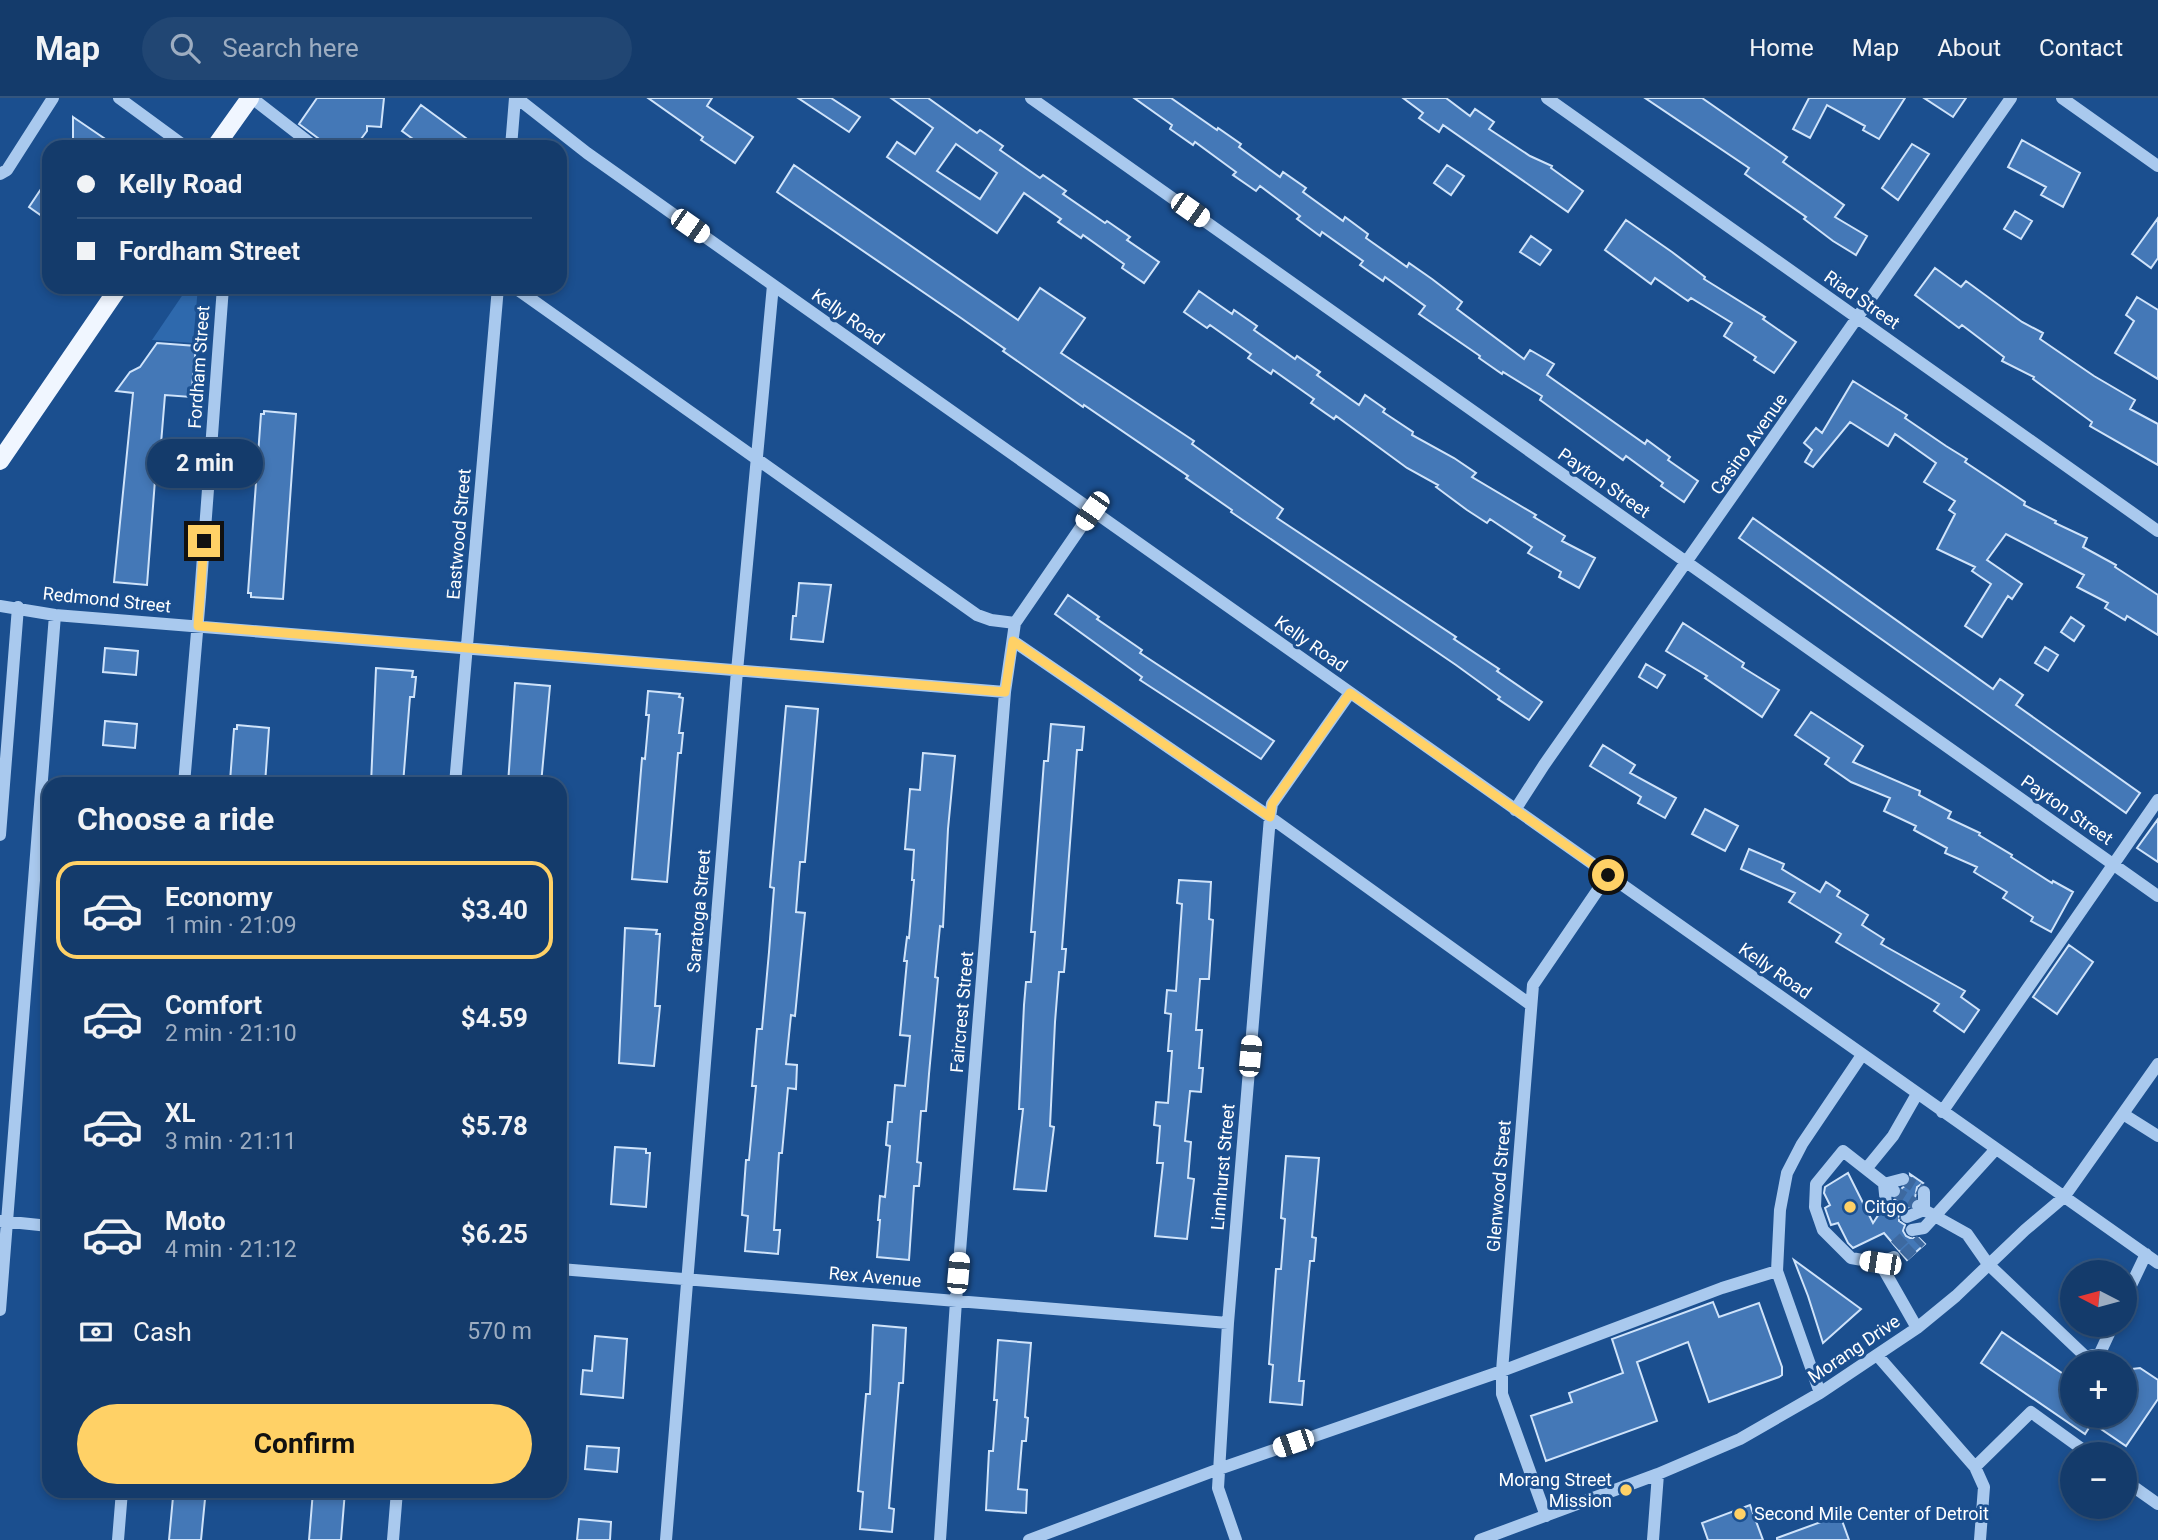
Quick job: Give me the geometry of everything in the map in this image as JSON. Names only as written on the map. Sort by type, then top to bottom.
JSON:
[{"type":"main road","points":[[220,140],[251,98]]},
{"type":"main road","points":[[0,461],[113,294]]},
{"type":"street","points":[[0,174],[7,170],[53,98]]},
{"type":"street","points":[[119,98],[176,140]]},
{"type":"street","points":[[251,98],[306,140]]},
{"type":"street","points":[[512,140],[516,98]]},
{"type":"street","name":"Kelly Road","points":[[516,98],[773,285],[2158,1263]]},
{"type":"street","name":"Payton Street","points":[[1031,98],[2158,896]]},
{"type":"street","name":"Riad Street","points":[[1547,98],[2158,531]]},
{"type":"street","name":"Casino Avenue","points":[[1515,810],[2011,98]]},
{"type":"street","points":[[2063,98],[2158,166]]},
{"type":"street","name":"Saratoga Street","points":[[666,1540],[737,671],[773,285]]},
{"type":"street","name":"Fordham Street","points":[[185,777],[222,294]]},
{"type":"street","name":"Eastwood Street","points":[[456,777],[497,294]]},
{"type":"street","points":[[524,294],[977,615],[990,620],[1015,623]]},
{"type":"street","name":"Faircrest Street","points":[[940,1540],[956,1301],[1005,692],[1015,623],[1092,511]]},
{"type":"street","name":"Redmond Street","points":[[0,606],[55,615],[1005,692]]},
{"type":"street","points":[[0,835],[18,607]]},
{"type":"street","points":[[0,1310],[4,1222],[55,615]]},
{"type":"street","points":[[1013,641],[1270,817],[1531,1005]]},
{"type":"street","points":[[0,662],[14,664]]},
{"type":"street","name":"Linnhurst Street","points":[[1236,1540],[1218,1488],[1228,1323],[1270,817],[1272,804],[1350,693]]},
{"type":"street","points":[[1942,1112],[2158,800]]},
{"type":"street","name":"Glenwood Street","points":[[1546,1516],[1502,1394],[1531,1005],[1533,985],[1608,875]]},
{"type":"street","points":[[1821,1393],[1777,1271],[1780,1210],[1787,1173],[1802,1144],[1862,1055]]},
{"type":"street","name":"Morang Drive","points":[[1480,1540],[1658,1474],[1740,1439],[1821,1393],[1917,1328],[2064,1198],[2158,1064]]},
{"type":"street","points":[[1867,1169],[1893,1136],[1917,1094]]},
{"type":"street","points":[[2123,1114],[2158,1136]]},
{"type":"street","points":[[1906,1217],[1925,1210],[1995,1150]]},
{"type":"street","points":[[1889,1187],[1843,1152],[1816,1184],[1815,1208],[1823,1230],[1851,1258],[1880,1263],[1898,1253]]},
{"type":"street","points":[[1889,1187],[1903,1179]]},
{"type":"street","points":[[1886,1204],[1889,1187]]},
{"type":"street","points":[[1919,1233],[1925,1210],[1924,1192]]},
{"type":"street","points":[[1925,1210],[1967,1234],[1988,1264],[2060,1332]]},
{"type":"street","points":[[4,1222],[42,1225]]},
{"type":"street","points":[[2137,1273],[2146,1254]]},
{"type":"street","points":[[1880,1263],[1917,1328]]},
{"type":"street","name":"Rex Avenue","points":[[567,1270],[1228,1323]]},
{"type":"street","points":[[1028,1540],[1219,1469],[1502,1371],[1722,1288],[1777,1271]]},
{"type":"street","points":[[2065,1337],[2086,1357],[2100,1353],[2107,1337]]},
{"type":"street","points":[[1877,1355],[1975,1466],[1984,1487],[1980,1540]]},
{"type":"street","points":[[1975,1466],[2031,1412],[2072,1442]]},
{"type":"street","points":[[1653,1540],[1658,1474]]},
{"type":"street","points":[[2137,1489],[2158,1504]]},
{"type":"street","points":[[118,1540],[121,1498]]},
{"type":"street","points":[[393,1540],[396,1498]]},
{"type":"shaded area","points":[[183,294],[197,294],[193,343],[152,340]]},
{"type":"building","points":[[317,98],[384,98],[381,127],[367,126],[367,131],[360,140],[321,140],[299,124]]},
{"type":"building","points":[[648,98],[712,98],[707,106],[753,137],[735,163]]},
{"type":"building","points":[[798,98],[831,98],[860,117],[849,132]]},
{"type":"building","points":[[891,98],[928,98],[977,133],[980,130],[1003,146],[1000,150],[1040,178],[1043,175],[1066,191],[1063,194],[1130,237],[1127,240],[1159,262],[1144,283],[1122,268],[1124,264],[1083,235],[1081,238],[1058,222],[1061,219],[1024,193],[997,233],[887,157],[897,142],[915,154],[933,128]],"holes":[[[956,144],[997,173],[980,199],[937,171]]]},
{"type":"building","points":[[1134,98],[1171,98],[1241,144],[1239,147],[1280,177],[1283,172],[1306,188],[1303,192],[1343,221],[1345,217],[1368,234],[1366,238],[1407,267],[1409,263],[1432,279],[1462,302],[1457,309],[1524,359],[1530,350],[1554,364],[1547,375],[1645,444],[1647,440],[1670,457],[1668,460],[1698,481],[1684,502],[1626,456],[1623,460],[1540,400],[1542,396],[1503,372],[1502,374],[1419,314],[1425,306],[1385,277],[1383,281],[1360,265],[1363,261],[1322,232],[1320,236],[1297,219],[1300,216],[1260,186],[1256,191],[1233,175],[1236,172],[1195,142],[1193,145],[1170,129],[1172,125]]},
{"type":"building","points":[[1403,98],[1446,98],[1470,116],[1475,109],[1494,122],[1489,129],[1530,156],[1552,166],[1551,168],[1583,191],[1568,212],[1443,125],[1439,132],[1419,118],[1423,113]]},
{"type":"building","points":[[1645,98],[1702,98],[1787,157],[1783,162],[1844,205],[1835,217],[1867,236],[1856,255],[1833,241],[1804,219],[1806,217],[1745,174],[1749,168]]},
{"type":"building","points":[[1809,98],[1905,98],[1879,139],[1863,130],[1865,126],[1827,105],[1810,138],[1793,129]]},
{"type":"building","points":[[1924,98],[1966,98],[1953,117]]},
{"type":"building","points":[[421,105],[468,140],[414,140],[402,131]]},
{"type":"building","points":[[73,117],[107,140],[73,140]]},
{"type":"building","points":[[2022,140],[2080,173],[2063,207],[2041,195],[2046,187],[2008,167]]},
{"type":"building","points":[[1912,144],[1929,154],[1898,200],[1882,188]]},
{"type":"building","points":[[794,165],[1018,320],[1040,288],[1085,318],[1061,353],[1194,441],[1192,444],[1283,509],[1277,518],[1456,637],[1454,639],[1542,702],[1529,720],[1456,665],[1231,512],[1232,510],[1186,478],[1188,476],[1084,405],[1083,407],[961,318],[777,192]]},
{"type":"building","points":[[1447,165],[1464,176],[1451,195],[1434,183]]},
{"type":"building","points":[[42,188],[42,216],[29,207]]},
{"type":"building","points":[[2015,211],[2032,221],[2021,239],[2004,229]]},
{"type":"building","points":[[2158,218],[2158,258],[2151,268],[2132,254]]},
{"type":"building","points":[[1626,220],[1672,252],[1705,277],[1704,279],[1765,317],[1763,319],[1796,342],[1774,373],[1754,360],[1756,357],[1724,336],[1732,323],[1691,298],[1688,301],[1655,278],[1651,284],[1605,250]]},
{"type":"building","points":[[1531,236],[1551,250],[1540,265],[1520,252]]},
{"type":"building","points":[[1935,268],[1961,287],[1966,281],[2022,322],[2043,333],[2040,339],[2135,400],[2130,409],[2158,424],[2158,465],[2090,426],[2092,422],[2033,379],[2034,377],[2002,361],[2004,357],[1962,325],[1959,328],[1915,295]]},
{"type":"building","points":[[1199,291],[1232,314],[1234,310],[1257,326],[1254,330],[1295,359],[1297,356],[1320,372],[1317,375],[1359,405],[1365,395],[1385,409],[1383,412],[1413,432],[1412,435],[1454,458],[1476,473],[1472,477],[1536,515],[1534,517],[1565,536],[1562,541],[1595,558],[1579,588],[1559,577],[1561,572],[1528,553],[1532,547],[1490,519],[1487,523],[1467,510],[1436,487],[1438,485],[1407,468],[1336,416],[1334,419],[1311,403],[1314,399],[1273,370],[1271,374],[1248,358],[1251,354],[1210,325],[1207,328],[1184,312]]},
{"type":"building","points":[[2137,297],[2158,310],[2158,379],[2115,353],[2134,321],[2126,315]]},
{"type":"building","points":[[157,343],[196,346],[191,397],[165,395],[147,585],[114,582],[133,393],[116,391],[130,372],[140,367]]},
{"type":"building","points":[[1853,381],[1907,415],[1905,418],[1967,459],[1965,462],[2025,502],[2024,505],[2087,538],[2083,547],[2116,565],[2115,567],[2158,595],[2158,635],[2127,616],[2125,620],[2105,608],[2108,603],[2077,587],[2084,575],[2006,534],[1987,560],[2022,584],[2012,599],[2008,596],[1982,637],[1965,626],[1991,584],[1972,571],[1975,567],[1937,549],[1955,514],[1949,510],[1955,501],[1924,482],[1936,463],[1895,434],[1888,446],[1850,422],[1813,467],[1805,462],[1812,450],[1804,443],[1816,428],[1822,433]]},
{"type":"building","points":[[264,411],[296,414],[283,599],[251,597],[251,593],[248,593],[261,414],[264,414]]},
{"type":"building","points":[[1753,518],[1993,689],[2000,679],[2023,695],[2016,705],[2140,793],[2126,813],[1739,538]]},
{"type":"building","points":[[799,583],[831,585],[823,642],[791,639]]},
{"type":"building","points":[[1068,595],[1142,650],[1140,653],[1274,741],[1261,759],[1140,680],[1142,677],[1055,614]]},
{"type":"building","points":[[2071,617],[2084,626],[2074,641],[2061,632]]},
{"type":"building","points":[[1683,623],[1744,663],[1742,667],[1779,690],[1762,717],[1705,678],[1707,676],[1666,651]]},
{"type":"building","points":[[2045,647],[2058,655],[2048,671],[2035,663]]},
{"type":"building","points":[[105,648],[138,651],[136,675],[103,672]]},
{"type":"building","points":[[1646,664],[1665,675],[1657,688],[1639,677]]},
{"type":"building","points":[[376,668],[413,671],[412,677],[416,677],[414,697],[410,697],[404,777],[371,777]]},
{"type":"building","points":[[515,683],[550,686],[542,777],[508,777]]},
{"type":"building","points":[[648,691],[680,694],[679,697],[683,698],[679,733],[683,733],[681,753],[678,753],[667,882],[632,879],[642,758],[645,759],[649,715],[646,715]]},
{"type":"building","points":[[786,706],[818,709],[805,862],[800,862],[796,912],[805,913],[795,1016],[791,1015],[786,1064],[797,1065],[796,1089],[788,1088],[782,1153],[779,1153],[774,1230],[780,1230],[778,1254],[745,1251],[748,1216],[742,1215],[756,1086],[752,1086],[757,1029],[762,1029],[769,952],[774,888],[770,887]]},
{"type":"building","points":[[1811,712],[1863,746],[1853,762],[1920,791],[1919,795],[1951,812],[1948,818],[1980,833],[1979,835],[2012,855],[2011,857],[2052,883],[2053,881],[2073,892],[2051,932],[2031,921],[2033,917],[2003,898],[2007,892],[1974,872],[1977,867],[1945,853],[1947,848],[1914,830],[1916,826],[1884,811],[1890,798],[1851,782],[1825,764],[1829,758],[1795,735]]},
{"type":"building","points":[[105,721],[137,724],[135,748],[103,745]]},
{"type":"building","points":[[1051,724],[1084,727],[1082,750],[1077,750],[1062,949],[1066,949],[1064,972],[1059,972],[1055,1022],[1050,1126],[1054,1127],[1046,1191],[1014,1189],[1023,1109],[1019,1109],[1024,1005],[1026,982],[1031,982],[1035,932],[1031,932],[1044,761],[1048,761]]},
{"type":"building","points":[[237,725],[269,728],[266,777],[230,777],[234,729],[237,729]]},
{"type":"building","points":[[1603,745],[1635,765],[1630,773],[1676,798],[1665,818],[1638,803],[1641,797],[1590,766]]},
{"type":"building","points":[[923,753],[955,756],[943,927],[940,926],[935,977],[938,978],[926,1111],[921,1111],[917,1162],[921,1163],[919,1186],[914,1186],[909,1260],[877,1257],[878,1220],[880,1196],[885,1197],[890,1146],[886,1145],[888,1122],[892,1122],[895,1085],[905,1086],[910,1036],[900,1035],[907,961],[904,961],[907,937],[909,938],[914,880],[914,850],[905,849],[910,789],[920,790]]},
{"type":"building","points":[[1705,809],[1738,826],[1725,851],[1692,834]]},
{"type":"building","points":[[2158,819],[2158,862],[2137,848]]},
{"type":"building","points":[[1749,849],[1784,864],[1782,869],[1820,892],[1826,882],[1840,891],[1837,896],[1868,915],[1862,925],[1884,939],[1881,944],[1965,991],[1961,997],[1979,1010],[1964,1032],[1934,1011],[1939,1004],[1836,942],[1841,934],[1789,902],[1795,893],[1741,869]]},
{"type":"building","points":[[1179,880],[1211,882],[1209,919],[1213,920],[1209,979],[1200,979],[1196,1030],[1202,1030],[1199,1068],[1203,1068],[1201,1092],[1190,1091],[1185,1141],[1191,1142],[1188,1178],[1194,1179],[1187,1239],[1155,1236],[1163,1163],[1157,1163],[1160,1126],[1154,1125],[1156,1102],[1168,1103],[1172,1051],[1168,1051],[1171,1014],[1165,1013],[1167,990],[1176,991],[1182,904],[1177,903]]},
{"type":"building","points":[[625,928],[657,930],[656,934],[660,934],[655,1006],[660,1006],[654,1066],[619,1063]]},
{"type":"building","points":[[2069,945],[2093,962],[2057,1014],[2033,997]]},
{"type":"building","points":[[615,1147],[646,1149],[646,1153],[650,1153],[646,1207],[611,1204]]},
{"type":"building","points":[[1286,1156],[1319,1158],[1312,1237],[1316,1238],[1314,1261],[1310,1261],[1299,1381],[1304,1381],[1302,1405],[1270,1402],[1273,1365],[1269,1364],[1276,1269],[1281,1269],[1285,1219],[1281,1218]]},
{"type":"building","points":[[1848,1173],[1873,1223],[1881,1211],[1888,1213],[1894,1208],[1894,1200],[1900,1197],[1902,1188],[1911,1182],[1910,1174],[1923,1183],[1917,1187],[1915,1198],[1909,1207],[1899,1215],[1899,1221],[1905,1225],[1903,1231],[1906,1236],[1919,1238],[1925,1244],[1907,1260],[1884,1233],[1853,1248],[1838,1223],[1831,1225],[1825,1208],[1830,1205],[1824,1193],[1825,1187]]},
{"type":"building","points":[[1794,1260],[1861,1309],[1823,1343],[1808,1296]]},
{"type":"building","points":[[1713,1302],[1719,1317],[1759,1303],[1782,1367],[1782,1375],[1709,1402],[1688,1342],[1637,1362],[1657,1421],[1546,1461],[1531,1416],[1572,1402],[1569,1393],[1623,1373],[1612,1339]]},
{"type":"building","points":[[873,1325],[906,1328],[903,1383],[899,1383],[889,1508],[894,1509],[892,1532],[860,1529],[863,1492],[858,1491],[866,1394],[870,1394]]},
{"type":"building","points":[[2002,1332],[2060,1372],[2060,1417],[1981,1363]]},
{"type":"building","points":[[595,1336],[627,1339],[623,1398],[581,1394],[583,1370],[592,1371]]},
{"type":"building","points":[[998,1340],[1031,1343],[1025,1417],[1028,1418],[1026,1441],[1022,1441],[1018,1489],[1027,1490],[1026,1513],[986,1510],[989,1451],[993,1451],[997,1400],[994,1400]]},
{"type":"building","points":[[2137,1368],[2140,1368],[2158,1380],[2158,1399],[2129,1442],[2120,1442],[2099,1428],[2137,1428]]},
{"type":"building","points":[[2076,1428],[2089,1428],[2085,1434]]},
{"type":"building","points":[[587,1446],[619,1448],[617,1472],[585,1469]]},
{"type":"building","points":[[173,1498],[205,1499],[201,1540],[169,1540]]},
{"type":"building","points":[[312,1498],[344,1498],[341,1540],[309,1540]]},
{"type":"building","name":"Second Mile Center of Detroit","points":[[1750,1505],[1763,1540],[1708,1540],[1702,1523]]},
{"type":"building","name":"Second Mile Center of Detroit","points":[[1840,1515],[1849,1540],[1777,1540],[1777,1538]]},
{"type":"building","points":[[579,1519],[611,1522],[610,1540],[577,1540]]},
{"type":"tunnel","points":[[1903,1179],[1924,1192]]},
{"type":"tunnel","points":[[1894,1191],[1915,1204]]},
{"type":"tunnel","points":[[1886,1204],[1907,1217]]},
{"type":"tunnel","points":[[1895,1246],[1912,1230]]},
{"type":"tunnel","points":[[1904,1256],[1921,1240]]},
{"type":"place","name":"Citgo","points":[[1850,1207]]},
{"type":"place","name":"Morang Street Mission","points":[[1626,1490]]},
{"type":"place","name":"Second Mile Center of Detroit","points":[[1740,1514]]},
{"type":"route","points":[[204,541],[198,626],[1005,692],[1013,641],[1270,817],[1272,804],[1350,693],[1608,875]]}]
